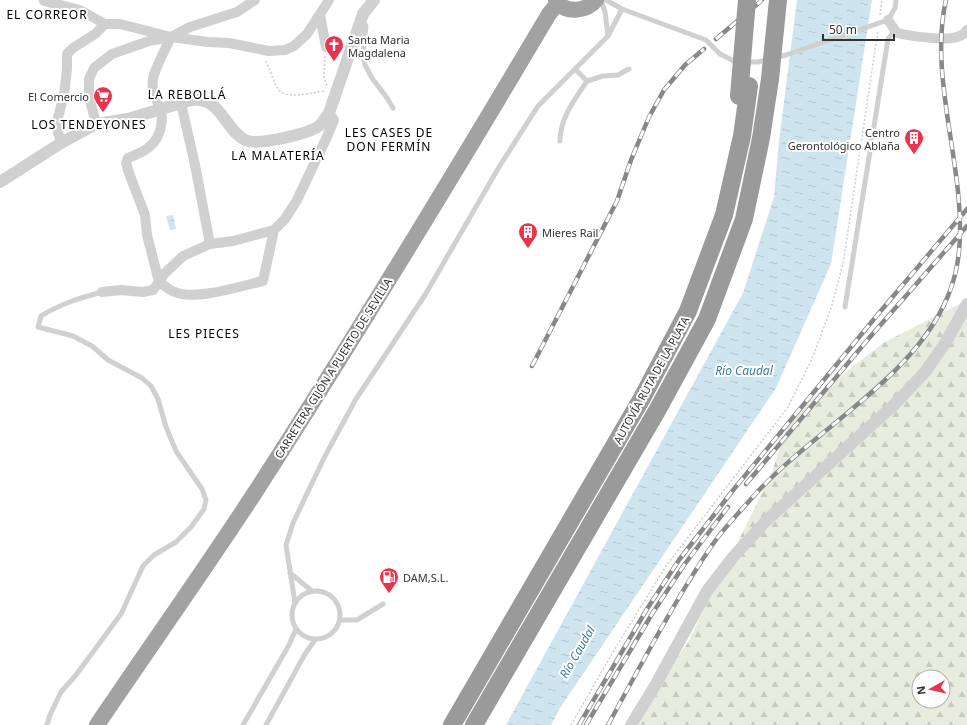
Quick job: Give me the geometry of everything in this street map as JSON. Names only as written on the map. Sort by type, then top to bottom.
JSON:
[{"type":"highway","points":[[557,2],[569,9],[581,10],[592,6],[596,0]]},
{"type":"highway","points":[[744,91],[747,0]]},
{"type":"highway","name":"AUTOVÍA RUTA DE LA PLATA","points":[[452,725],[642,398],[688,311],[724,215],[742,136],[744,91],[757,0]]},
{"type":"highway","name":"AUTOVÍA RUTA DE LA PLATA","points":[[474,725],[658,409],[707,319],[744,220],[761,138],[770,79],[778,0]]},
{"type":"highway","name":"CARRETERA GIJÓN A PUERTO DE SEVILLA","points":[[97,725],[257,488],[360,326],[557,2]]},
{"type":"street","points":[[96,124],[89,96],[88,79],[94,68],[112,54],[149,41],[171,37],[190,27],[237,12],[255,0]]},
{"type":"street","points":[[44,1],[80,10],[105,24],[120,24],[171,37],[229,43],[270,50],[285,50],[294,46],[307,34],[329,0]]},
{"type":"street","points":[[0,182],[61,143],[96,124],[128,119],[199,99],[205,100],[217,110],[243,139],[250,142],[263,142],[304,133],[320,125],[328,113],[361,18],[374,0]]},
{"type":"street","points":[[320,15],[326,47]]},
{"type":"street","points":[[884,22],[897,33],[915,36],[941,38],[957,37],[967,30]]},
{"type":"street","points":[[61,143],[56,125],[64,94],[68,69],[67,54],[73,48],[95,34],[105,24]]},
{"type":"street","points":[[171,37],[153,78],[153,93],[161,109],[162,117],[160,133],[154,143],[144,151],[128,158],[126,163],[128,173],[145,214],[147,235],[159,282],[175,292],[191,295],[220,291],[263,281],[274,230]]},
{"type":"street","points":[[181,103],[196,165],[210,244]]},
{"type":"street","points":[[102,292],[121,290],[143,292],[153,290],[164,274],[183,256],[210,244],[233,241],[274,230],[285,220],[297,200],[326,139],[334,120],[328,113]]},
{"type":"street","points":[[631,725],[656,684],[708,591],[733,558],[767,520],[896,403],[925,372],[946,342],[967,304]]},
{"type":"lane","points":[[601,0],[606,12],[608,36]]},
{"type":"lane","points":[[606,0],[622,8],[706,40],[720,54],[736,62],[758,62],[786,55],[884,22],[895,8],[896,0]]},
{"type":"lane","points":[[295,604],[286,545],[293,523],[325,456],[356,399],[425,295],[499,167],[538,106],[608,36],[622,8]]},
{"type":"lane","points":[[361,18],[366,26],[363,54],[365,65],[372,78],[393,108]]},
{"type":"lane","points":[[845,307],[888,39],[895,30]]},
{"type":"lane","points":[[575,69],[587,81]]},
{"type":"lane","points":[[560,141],[560,133],[569,107],[587,81],[603,76],[618,75],[629,69]]},
{"type":"lane","points":[[47,725],[61,692],[76,675],[121,614],[143,566],[154,555],[176,542],[191,527],[204,509],[206,500],[202,488],[176,451],[166,427],[158,399],[151,386],[142,378],[108,360],[92,346],[73,336],[38,327],[41,316],[49,311],[74,300],[102,292]]},
{"type":"lane","points":[[290,573],[312,591]]},
{"type":"lane","points":[[312,591],[322,591],[330,595],[337,602],[341,611],[337,629],[330,636],[321,640],[315,640],[303,636],[296,629],[292,620],[292,610],[295,604],[303,595],[312,591]]},
{"type":"lane","points":[[340,620],[357,620],[383,604]]},
{"type":"lane","points":[[243,725],[289,645],[296,629]]},
{"type":"lane","points":[[266,725],[305,654],[315,640]]},
{"type":"path","points":[[570,725],[666,566],[788,407],[812,359],[831,308],[843,264],[884,22],[882,0]]},
{"type":"path","points":[[324,77],[324,53],[326,47]]},
{"type":"path","points":[[265,59],[279,90],[284,94],[290,95],[327,91]]},
{"type":"green space","points":[[967,300],[967,725],[628,725],[687,644],[771,475],[791,415],[883,343]]},
{"type":"water","name":"Río Caudal","points":[[797,0],[872,0],[831,264],[776,388],[560,708],[551,725],[506,725],[743,293],[774,197],[779,141]]},
{"type":"water","points":[[173,215],[176,229],[170,230],[166,216]]},
{"type":"railway","points":[[716,39],[762,0]]},
{"type":"railway","points":[[608,725],[678,599],[704,557],[722,532],[752,498],[777,473],[804,448],[892,374],[917,347],[938,317],[952,285],[958,262],[960,239],[958,192],[944,96],[942,71],[942,23],[946,0]]},
{"type":"railway","points":[[532,366],[617,201],[631,160],[649,117],[664,90],[685,65],[704,49]]},
{"type":"railway","points":[[579,725],[647,609],[679,560],[734,489],[967,209]]},
{"type":"railway","points":[[746,484],[870,337],[967,226]]},
{"type":"railway","points":[[586,725],[652,614],[684,565],[728,507]]},
{"type":"place","name":"Santa Maria Magdalena","points":[[334,62]]},
{"type":"place","name":"El Comercio","points":[[103,113]]},
{"type":"place","name":"Centro Gerontológico Ablaña","points":[[914,155]]},
{"type":"place","name":"Mieres Rail","points":[[528,249]]},
{"type":"place","name":"DAM,S.L.","points":[[389,594]]},
{"type":"district","name":"EL CORREOR","points":[[47,14]]},
{"type":"district","name":"LA REBOLLÁ","points":[[187,94]]},
{"type":"district","name":"LOS TENDEYONES","points":[[89,124]]},
{"type":"district","name":"LES CASES DE DON FERMÍN","points":[[389,139]]},
{"type":"district","name":"LA MALATERÍA","points":[[278,155]]},
{"type":"district","name":"LES PIECES","points":[[204,333]]}]
